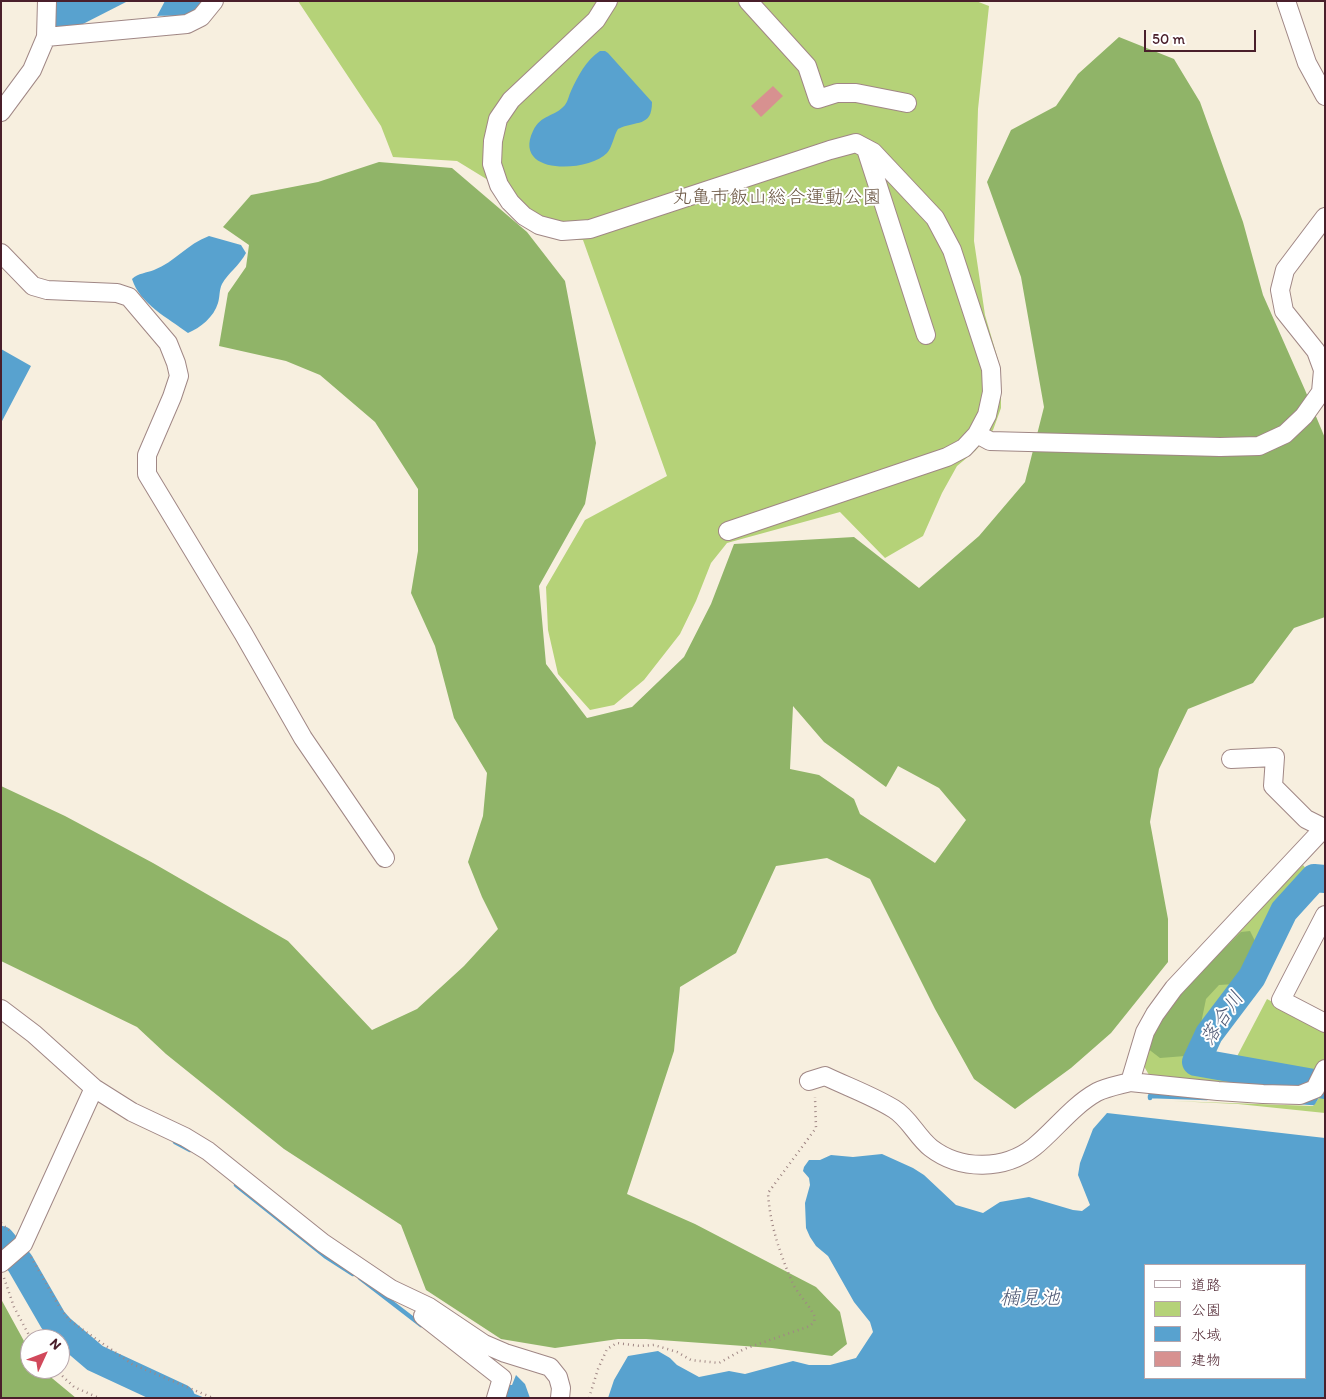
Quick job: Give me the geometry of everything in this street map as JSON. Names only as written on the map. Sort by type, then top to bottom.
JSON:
[{"type":"street","points":[[1,112],[32,70],[46,37],[47,1]]},
{"type":"street","points":[[46,37],[187,24],[201,17],[214,1]]},
{"type":"street","points":[[608,1],[596,20],[511,100],[498,119],[493,141],[492,164],[499,185],[510,202],[524,216],[539,225],[562,231],[590,229],[856,143],[873,152],[935,218],[952,250],[991,369],[992,392],[987,415],[977,434],[964,448],[947,457],[728,532]]},
{"type":"street","points":[[748,1],[807,66],[818,99],[837,93],[856,93],[907,102]]},
{"type":"street","points":[[1286,1],[1307,63],[1325,96]]},
{"type":"street","points":[[866,148],[926,335]]},
{"type":"street","points":[[977,434],[990,441],[1220,447],[1259,446],[1285,434],[1304,416],[1321,392],[1323,370],[1316,351],[1284,311],[1280,290],[1285,270],[1325,217]]},
{"type":"street","points":[[1,253],[33,286],[47,290],[117,293],[128,297],[168,343],[179,376],[147,455],[147,474],[243,633],[303,738],[386,858]]},
{"type":"street","points":[[1130,1082],[1138,1050],[1145,1032],[1155,1014],[1174,988],[1324,828],[1306,818],[1273,786],[1275,757],[1231,759]]},
{"type":"street","points":[[1322,926],[1282,1000],[1325,1023]]},
{"type":"street","points":[[1,1009],[34,1034],[94,1088],[132,1112],[185,1137],[208,1151],[323,1243],[391,1289],[429,1307],[484,1344],[505,1353],[550,1367],[558,1377],[561,1388],[560,1398]]},
{"type":"street","points":[[809,1082],[825,1076],[896,1110],[931,1148],[946,1157],[978,1166],[996,1164],[1024,1155],[1084,1100],[1108,1087],[1130,1082],[1218,1091],[1300,1095],[1321,1077]]},
{"type":"street","points":[[2,1266],[21,1245],[94,1088]]},
{"type":"street","points":[[404,1295],[424,1316],[502,1378],[496,1398]]},
{"type":"path","points":[[589,1398],[607,1348],[617,1343],[640,1346],[654,1345],[677,1352],[691,1360],[720,1362],[744,1350],[810,1326],[814,1322],[815,1316],[794,1285],[782,1258],[770,1218],[768,1193],[816,1128],[816,1099],[809,1082]]},
{"type":"path","points":[[21,1245],[69,1320],[132,1364],[213,1398]]},
{"type":"path","points":[[2,1266],[14,1308],[26,1329]]},
{"type":"path","points":[[66,1379],[74,1387],[99,1398]]},
{"type":"green space","name":"丸亀市飯山総合運動公園","points":[[298,1],[976,1],[989,6],[978,109],[974,241],[985,315],[1001,370],[1001,408],[993,430],[975,451],[957,466],[942,493],[923,536],[885,558],[840,512],[727,543],[711,563],[680,634],[644,680],[614,705],[590,710],[558,674],[548,630],[546,587],[585,520],[667,476],[583,240],[560,240],[530,228],[500,202],[488,180],[457,161],[393,157],[381,126]]},
{"type":"green space","points":[[1119,37],[1174,59],[1200,102],[1243,222],[1263,295],[1325,438],[1325,617],[1294,628],[1253,683],[1188,709],[1159,769],[1150,822],[1168,919],[1168,962],[1111,1033],[1071,1068],[1015,1109],[974,1079],[935,1009],[870,879],[827,858],[776,866],[736,953],[680,987],[674,1051],[627,1194],[695,1224],[816,1287],[840,1312],[847,1344],[832,1356],[772,1348],[646,1339],[618,1339],[555,1348],[501,1339],[426,1290],[401,1225],[284,1149],[166,1054],[137,1027],[1,961],[1,786],[65,816],[153,863],[288,941],[372,1030],[417,1009],[464,966],[498,929],[482,897],[468,862],[483,816],[487,773],[454,718],[435,646],[411,593],[418,551],[418,489],[375,422],[320,375],[286,361],[219,346],[228,293],[246,267],[249,245],[223,227],[251,195],[318,182],[379,162],[452,168],[527,232],[565,281],[596,443],[585,504],[539,586],[546,664],[587,718],[632,707],[684,657],[711,604],[734,544],[854,537],[919,588],[979,536],[1025,482],[1044,407],[1021,277],[987,182],[1011,130],[1056,106],[1078,74]],"holes":[[[793,706],[824,742],[886,787],[898,766],[939,788],[966,820],[935,863],[860,814],[854,799],[819,775],[790,769]]]},
{"type":"green space","points":[[1303,865],[1312,876],[1282,908],[1247,978],[1206,1035],[1192,1064],[1302,1085],[1282,1088],[1149,1075],[1145,1068],[1143,1050],[1177,991]]},
{"type":"green space","points":[[1250,931],[1258,947],[1235,984],[1219,985],[1206,999],[1197,1043],[1185,1056],[1160,1058],[1147,1048],[1155,1029],[1179,993],[1241,932]]},
{"type":"green space","points":[[1267,999],[1325,1030],[1325,1057],[1314,1078],[1232,1066]]},
{"type":"green space","points":[[1325,1090],[1325,1113],[1238,1104],[1173,1101],[1313,1106]]},
{"type":"green space","points":[[1,1299],[20,1334],[20,1379],[53,1379],[76,1398],[1,1398]]},
{"type":"water","points":[[55,1],[128,1],[79,26],[52,30]]},
{"type":"water","points":[[165,1],[203,1],[187,14],[157,16]]},
{"type":"water","points":[[600,51],[608,53],[652,102],[649,116],[642,122],[618,129],[609,151],[597,160],[569,166],[555,166],[542,163],[533,156],[529,145],[536,125],[565,105],[583,69]]},
{"type":"water","points":[[209,236],[241,245],[246,253],[222,284],[218,303],[213,313],[202,325],[188,333],[148,303],[141,296],[132,279],[140,274],[161,267],[201,239]]},
{"type":"water","points":[[1,349],[31,366],[1,423]]},
{"type":"water","name":"楠見池","points":[[1107,1113],[1325,1138],[1325,1398],[608,1398],[614,1380],[628,1356],[658,1351],[677,1365],[699,1377],[729,1371],[745,1374],[793,1361],[809,1365],[830,1365],[856,1358],[873,1332],[870,1322],[854,1302],[828,1256],[816,1246],[806,1228],[805,1203],[810,1185],[809,1178],[803,1171],[809,1160],[820,1160],[831,1155],[853,1157],[882,1154],[924,1175],[956,1205],[983,1213],[1000,1202],[1029,1197],[1082,1211],[1090,1205],[1078,1175],[1080,1163],[1093,1129]]},
{"type":"water","points":[[100,1353],[135,1370],[205,1398],[159,1398],[149,1394],[145,1389],[116,1378],[92,1365]]},
{"type":"water","points":[[516,1375],[525,1384],[530,1398],[503,1398],[507,1385],[512,1385]]},
{"type":"building","points":[[773,86],[783,96],[761,117],[751,106]]},
{"type":"waterway","name":"落合川","points":[[1325,879],[1314,878],[1284,911],[1252,977],[1209,1034],[1196,1062],[1325,1085]]},
{"type":"waterway","name":"落合川","points":[[1299,1102],[1313,1103],[1319,1093]]},
{"type":"waterway","name":"落合川","points":[[1150,1098],[1150,1096],[1207,1098]]},
{"type":"waterway","points":[[175,1142],[190,1150]]},
{"type":"waterway","points":[[236,1185],[325,1256],[353,1274]]},
{"type":"waterway","points":[[1,1240],[20,1263],[53,1320],[61,1329],[95,1358],[181,1398]]},
{"type":"waterway","points":[[360,1278],[421,1325]]}]
